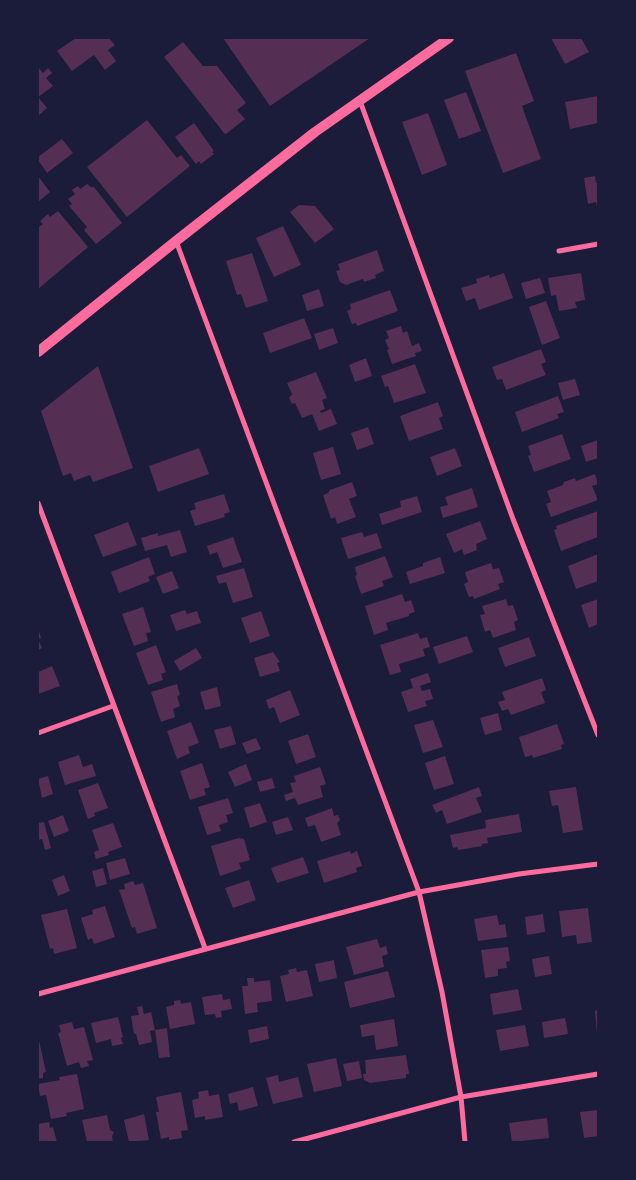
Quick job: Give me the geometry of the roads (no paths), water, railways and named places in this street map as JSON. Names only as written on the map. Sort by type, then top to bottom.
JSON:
[{"type":"main road","points":[[38,352],[315,132],[448,38]]},
{"type":"street","points":[[360,101],[513,519],[598,735]]},
{"type":"street","points":[[176,241],[419,892],[442,992],[461,1097],[465,1142]]},
{"type":"street","points":[[559,251],[598,244]]},
{"type":"street","points":[[38,503],[205,948]]},
{"type":"street","points":[[38,733],[113,706]]},
{"type":"street","points":[[38,994],[419,892],[519,874],[598,864]]},
{"type":"street","points":[[294,1142],[461,1097],[598,1074]]}]
